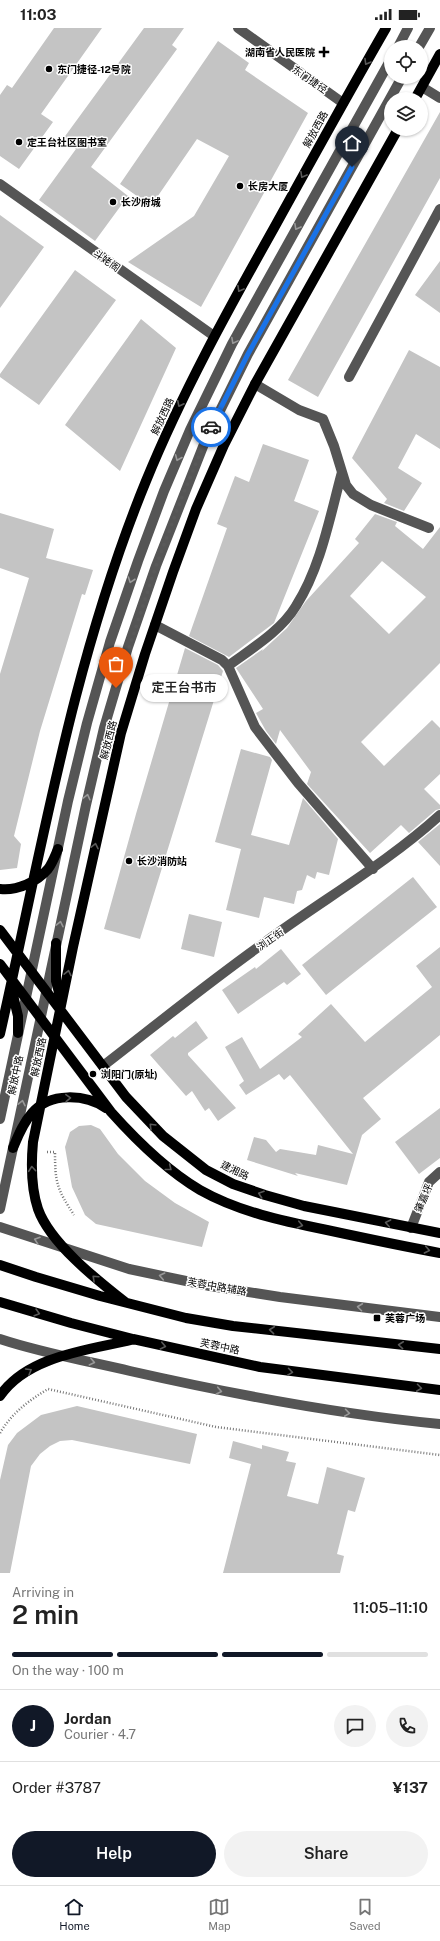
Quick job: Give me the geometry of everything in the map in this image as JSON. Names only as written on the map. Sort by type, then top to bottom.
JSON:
[{"type":"main road","name":"解放西路","points":[[0,1034],[50,797],[69,718],[91,637],[145,482],[172,422],[214,336],[386,28]]},
{"type":"main road","points":[[419,92],[440,54]]},
{"type":"main road","name":"解放西路","points":[[125,1302],[102,1285],[67,1250],[47,1227],[38,1209],[34,1190],[32,1161],[33,1142],[103,809],[121,733],[155,624],[196,509],[224,445],[255,384],[394,136]]},
{"type":"main road","points":[[0,889],[15,888],[27,884],[41,876],[49,868],[58,849]]},
{"type":"main road","points":[[0,930],[77,1032]]},
{"type":"main road","points":[[56,943],[54,967],[59,995],[77,1032]]},
{"type":"main road","points":[[1,965],[111,1112],[129,1132],[171,1170],[199,1189],[228,1204],[258,1215],[440,1253]]},
{"type":"main road","points":[[1,965],[16,1006],[18,1033]]},
{"type":"main road","name":"建湘路","points":[[77,1032],[126,1097],[163,1136],[206,1170],[233,1184],[265,1196],[304,1206],[440,1233]]},
{"type":"main road","points":[[13,1148],[25,1122],[33,1112],[47,1101],[74,1098],[87,1099],[99,1104],[111,1112]]},
{"type":"main road","points":[[0,1265],[36,1278],[186,1318],[233,1326],[440,1349]]},
{"type":"main road","name":"芙蓉中路","points":[[0,1302],[71,1323],[133,1339],[260,1367],[440,1390]]},
{"type":"main road","points":[[0,1396],[16,1378],[37,1366],[66,1356],[133,1339]]},
{"type":"street","name":"东门捷径","points":[[238,28],[344,103]]},
{"type":"street","points":[[402,40],[408,28]]},
{"type":"street","points":[[423,40],[430,28]]},
{"type":"street","points":[[26,998],[87,723],[110,642],[167,484],[190,430],[232,344],[384,72]]},
{"type":"street","name":"解放西路","points":[[40,1017],[104,728],[128,647],[156,566],[185,490],[206,439],[248,354],[398,84]]},
{"type":"street","points":[[422,87],[440,98]]},
{"type":"street","name":"斗姥阁","points":[[0,184],[214,336]]},
{"type":"street","points":[[349,377],[440,209]]},
{"type":"street","points":[[255,384],[299,410],[323,419],[334,446],[346,485],[353,494],[371,506],[429,528]]},
{"type":"street","points":[[228,666],[278,628],[296,607],[318,562],[342,472]]},
{"type":"street","points":[[155,624],[222,660],[228,666],[255,727],[298,783],[373,869]]},
{"type":"street","name":"浏正街","points":[[103,1066],[264,942],[373,869],[415,838],[440,815]]},
{"type":"street","name":"解放中路","points":[[0,1119],[26,998]]},
{"type":"street","name":"解放中路","points":[[0,1209],[40,1017]]},
{"type":"street","name":"肇嘉坪","points":[[411,1228],[429,1182],[440,1172]]},
{"type":"street","name":"芙蓉中路辅路","points":[[0,1228],[128,1269],[210,1286],[280,1297],[440,1317]]},
{"type":"street","points":[[0,1339],[66,1356],[224,1392],[384,1419],[440,1424]]},
{"type":"path","points":[[55,1152],[55,1172],[58,1190],[74,1215]]},
{"type":"path","points":[[0,1433],[8,1420],[25,1403],[48,1389],[216,1427],[440,1454]]},
{"type":"building","points":[[54,28],[102,28],[41,114],[53,122],[19,169],[0,156],[0,95],[7,85],[12,88]]},
{"type":"building","points":[[144,28],[184,28],[172,45],[177,49],[91,167],[128,196],[95,241],[39,200],[76,149],[63,139]]},
{"type":"building","points":[[218,41],[249,63],[245,70],[308,113],[201,307],[128,262],[194,216],[229,156],[197,139],[151,206],[120,184]]},
{"type":"building","points":[[440,112],[440,178],[318,397],[288,380],[426,136],[428,136],[428,133]]},
{"type":"building","points":[[0,215],[44,247],[0,308]]},
{"type":"building","points":[[440,261],[440,313],[415,295]]},
{"type":"building","points":[[75,270],[116,300],[39,405],[0,377],[0,374]]},
{"type":"building","points":[[141,319],[176,348],[120,471],[65,425]]},
{"type":"building","points":[[409,350],[440,367],[440,449],[416,434],[398,468],[422,483],[404,511],[384,503],[387,499],[352,458]]},
{"type":"building","points":[[263,444],[309,460],[294,501],[319,511],[274,623],[229,657],[189,636],[227,528],[217,524],[235,476],[249,482]]},
{"type":"building","points":[[0,513],[54,529],[46,558],[93,570],[85,595],[82,594],[40,731],[14,836],[21,844],[17,868],[0,870],[0,674],[29,578],[0,568]]},
{"type":"building","points":[[375,514],[397,522],[395,526],[423,549],[440,527],[440,663],[361,742],[384,766],[432,720],[440,728],[440,774],[424,789],[440,805],[440,809],[436,810],[409,833],[401,825],[370,853],[307,784],[311,772],[280,730],[276,744],[266,731],[256,713],[263,709],[236,668],[263,649],[262,651],[287,628],[306,601],[359,543],[355,539]],"holes":[[[382,561],[426,597],[389,634],[350,596]]]},
{"type":"building","points":[[185,648],[218,665],[223,671],[140,939],[104,929]]},
{"type":"building","points":[[241,749],[270,757],[272,760],[251,835],[289,845],[303,798],[338,839],[329,875],[317,872],[315,879],[307,875],[302,890],[297,891],[294,904],[264,897],[259,918],[226,910],[241,849],[215,842]]},
{"type":"building","points":[[440,824],[440,866],[418,842]]},
{"type":"building","points":[[413,877],[437,907],[326,995],[302,965]]},
{"type":"building","points":[[189,914],[222,922],[214,957],[181,949]]},
{"type":"building","points":[[440,947],[440,1035],[363,1098],[381,1119],[362,1135],[347,1185],[295,1173],[298,1176],[247,1160],[254,1137],[266,1140],[276,1152],[280,1149],[316,1155],[318,1145],[353,1154],[290,1075],[284,1080],[279,1074],[246,1095],[239,1085],[244,1081],[225,1047],[242,1037],[260,1069],[302,1037],[298,1034],[331,1004],[365,1042],[432,987],[416,966]]},
{"type":"building","points":[[281,949],[301,974],[287,985],[284,982],[238,1014],[222,990],[255,967],[256,969]]},
{"type":"building","points":[[196,1021],[208,1038],[188,1053],[188,1055],[236,1108],[218,1121],[209,1108],[205,1111],[192,1091],[186,1096],[150,1055],[173,1036],[175,1038]]},
{"type":"building","points":[[440,1108],[440,1158],[419,1174],[395,1142]]},
{"type":"building","points":[[91,1125],[100,1129],[118,1154],[145,1181],[175,1203],[209,1222],[202,1247],[96,1224],[85,1215],[72,1187],[65,1147],[70,1132],[79,1126]]},
{"type":"building","points":[[77,1406],[197,1434],[190,1464],[72,1440],[60,1441],[50,1446],[40,1454],[31,1466],[10,1573],[0,1573],[0,1480],[8,1445],[17,1433],[41,1415]]},
{"type":"building","points":[[233,1441],[262,1449],[262,1445],[289,1452],[286,1461],[296,1463],[287,1496],[318,1504],[327,1467],[365,1478],[355,1512],[348,1510],[337,1554],[344,1556],[340,1573],[223,1573],[251,1464],[229,1458]]},
{"type":"way so far","points":[[116,688],[128,647],[156,566],[182,497],[211,427]]},
{"type":"place","name":"湖南省人民医院","points":[[324,52]]},
{"type":"place","name":"东门捷径-12号院","points":[[49,69]]},
{"type":"place","name":"定王台社区图书室","points":[[19,142]]},
{"type":"place","name":"长房大厦","points":[[240,186]]},
{"type":"place","name":"长沙府城","points":[[113,202]]},
{"type":"place","name":"定王台书市","points":[[116,688]]},
{"type":"place","name":"长沙消防站","points":[[129,861]]},
{"type":"place","name":"浏阳门(原址)","points":[[93,1074]]},
{"type":"place","name":"芙蓉广场","points":[[377,1318]]},
{"type":"route","points":[[211,427],[248,354],[352,167]]}]
